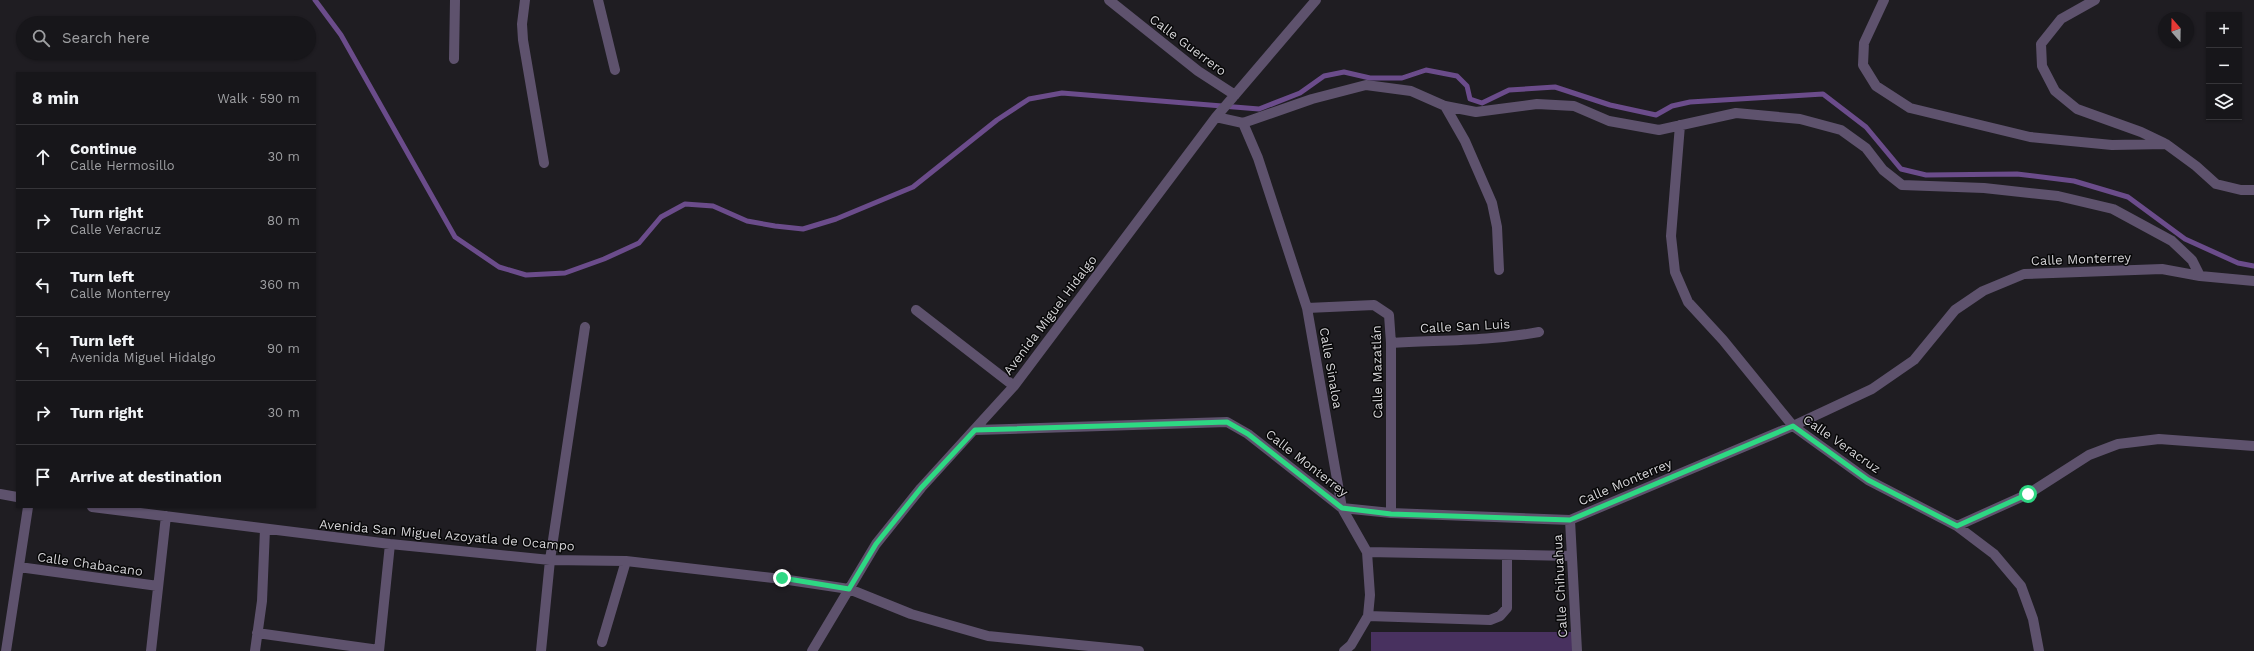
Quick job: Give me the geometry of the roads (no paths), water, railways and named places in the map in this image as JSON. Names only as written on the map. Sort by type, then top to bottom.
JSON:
[{"type":"street","points":[[454,59],[455,0]]},
{"type":"street","points":[[525,0],[522,24],[544,163]]},
{"type":"street","points":[[598,0],[615,70]]},
{"type":"street","name":"Calle Guerrero","points":[[1109,0],[1198,71],[1235,95]]},
{"type":"street","name":"Avenida Miguel Hidalgo","points":[[812,651],[880,539],[921,488],[1014,386],[1216,117],[1316,0]]},
{"type":"street","points":[[1884,0],[1864,43],[1863,65],[1876,86],[1910,108],[2030,137],[2112,145],[2166,144]]},
{"type":"street","points":[[2095,0],[2061,19],[2041,44],[2042,66],[2055,91],[2077,109],[2141,132],[2166,144],[2196,166],[2216,184],[2241,190],[2254,190]]},
{"type":"street","points":[[1216,117],[1243,123],[1312,99],[1366,85],[1411,91],[1445,106],[1476,112],[1537,104],[1574,106],[1609,121],[1640,128],[1659,130],[1736,113],[1800,119],[1841,130],[1866,148],[1883,170],[1902,185],[1984,188],[2058,196],[2113,210],[2172,242],[2192,260],[2200,276]]},
{"type":"street","points":[[1445,106],[1465,141],[1492,203],[1497,227],[1499,270]]},
{"type":"street","name":"Calle Sinaloa","points":[[1243,123],[1258,158],[1307,308],[1342,508],[1367,552],[1370,595],[1368,616],[1350,647]]},
{"type":"street","name":"Calle Veracruz","points":[[1680,125],[1671,236],[1674,272],[1688,302],[1738,358],[1793,426],[1868,480],[1957,526],[1994,554],[2021,586],[2033,619],[2039,651]]},
{"type":"street","name":"Calle Monterrey","points":[[975,430],[1227,422],[1248,434],[1342,508],[1391,514],[1570,520],[1793,426],[1878,385],[1914,360],[1954,310],[1983,291],[2024,274],[2162,269],[2200,276],[2254,281]]},
{"type":"street","name":"Calle Mazatlán","points":[[1307,308],[1374,305],[1389,315],[1391,344],[1391,514]]},
{"type":"street","points":[[916,310],[1014,386]]},
{"type":"street","points":[[541,651],[550,560],[585,327]]},
{"type":"street","name":"Calle San Luis","points":[[1391,344],[1446,339],[1507,338],[1539,332]]},
{"type":"street","points":[[1957,526],[2028,494],[2089,455],[2118,444],[2159,439],[2254,446]]},
{"type":"street","points":[[0,494],[16,497]]},
{"type":"street","points":[[6,651],[28,508]]},
{"type":"street","name":"Avenida San Miguel Azoyatla de Ocampo","points":[[100,508],[265,530],[390,544],[550,560],[626,561],[782,578],[849,589],[912,614],[988,636],[1139,651]]},
{"type":"street","points":[[150,651],[166,516]]},
{"type":"street","name":"Calle Chihuahua","points":[[1570,520],[1577,651]]},
{"type":"street","points":[[255,651],[262,601],[265,530]]},
{"type":"street","points":[[257,633],[379,650],[390,544]]},
{"type":"street","points":[[1367,552],[1572,556]]},
{"type":"street","points":[[1368,616],[1490,620],[1500,616],[1507,608],[1507,555]]},
{"type":"street","points":[[602,642],[626,561]]},
{"type":"street","name":"Calle Chabacano","points":[[19,567],[158,586]]},
{"type":"waterway","points":[[315,0],[341,35],[455,237],[499,267],[526,275],[565,273],[604,259],[639,243],[661,217],[685,204],[713,206],[747,221],[803,229],[836,219],[913,187],[997,120],[1029,99],[1062,93],[1259,109],[1300,93],[1324,76],[1344,72],[1370,78],[1402,78],[1426,70],[1457,76],[1467,86],[1470,99],[1482,103],[1509,90],[1555,87],[1610,105],[1656,115],[1672,106],[1690,102],[1823,94],[1866,127],[1901,169],[1926,175],[2017,174],[2074,181],[2128,197],[2185,239],[2238,263],[2254,266]]}]
